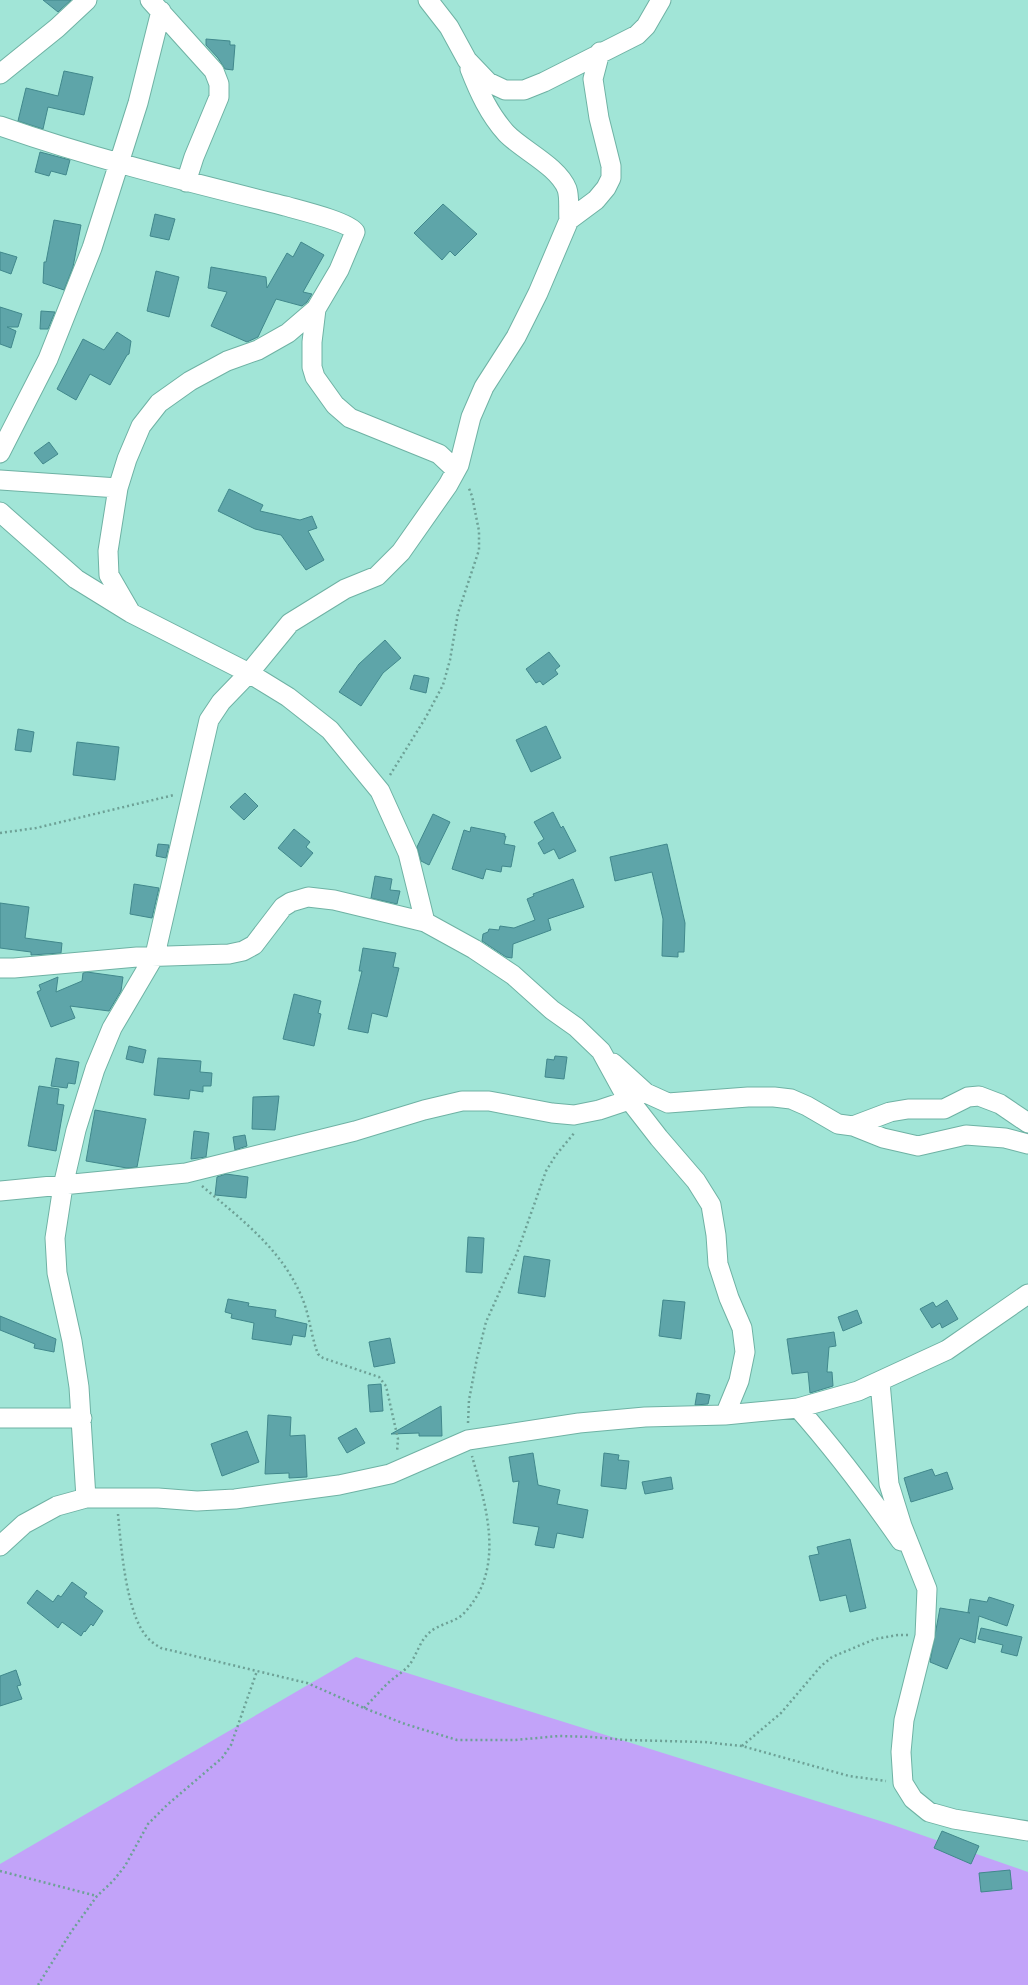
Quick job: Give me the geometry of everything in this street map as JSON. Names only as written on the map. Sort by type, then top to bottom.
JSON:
[{"type":"street","points":[[0,74],[57,28],[87,0]]},
{"type":"street","points":[[86,1498],[82,1418],[72,1341],[57,1266],[55,1238],[63,1186],[76,1130],[95,1069],[112,1028],[155,955],[209,720],[221,702],[249,673],[290,623],[345,589],[377,576],[401,552],[418,531],[458,468],[471,417],[484,387],[516,337],[538,293],[569,220],[567,190],[556,174],[508,134],[493,117],[480,94],[467,60],[449,28],[428,0]]},
{"type":"street","points":[[467,60],[488,82],[505,90],[524,90],[544,82],[600,52],[637,35],[646,26],[661,0]]},
{"type":"street","points":[[0,453],[48,359],[72,302],[92,248],[138,103],[156,6]]},
{"type":"street","points":[[156,6],[214,71],[219,84],[219,97],[194,156],[186,182]]},
{"type":"street","points":[[569,220],[596,200],[606,188],[611,178],[611,166],[598,118],[594,92],[593,79],[600,52]]},
{"type":"street","points":[[0,126],[118,164],[308,212],[353,230],[355,236],[339,270],[316,309],[288,333],[258,350],[227,361],[190,381],[159,403],[140,426],[127,459],[118,488],[108,551],[109,575],[131,612]]},
{"type":"street","points":[[316,309],[312,342],[312,367],[315,377],[335,405],[350,418],[439,454],[458,468]]},
{"type":"street","points":[[0,480],[118,488]]},
{"type":"street","points":[[0,512],[76,579],[131,612],[249,673],[288,697],[330,730],[380,791],[408,853],[424,922]]},
{"type":"street","points":[[0,968],[155,955],[229,954],[243,952],[254,945],[283,907],[291,902],[308,897],[334,900],[424,922],[474,949],[513,975],[552,1010],[576,1027],[646,1093],[668,1103],[748,1097],[774,1097],[791,1099],[807,1106],[838,1124],[853,1126],[883,1138],[918,1146],[966,1135],[1005,1138],[1028,1144]]},
{"type":"street","points":[[601,1051],[624,1093],[659,1138],[696,1181],[711,1205],[716,1235],[718,1264],[729,1298],[742,1328],[745,1352],[739,1381],[725,1415]]},
{"type":"street","points":[[853,1126],[890,1112],[908,1109],[944,1109],[968,1097],[979,1096],[1000,1104],[1028,1124]]},
{"type":"street","points":[[0,1191],[186,1173],[355,1131],[424,1110],[462,1101],[489,1101],[552,1113],[574,1115],[600,1110],[629,1100]]},
{"type":"street","points":[[0,1546],[24,1524],[57,1506],[86,1498],[158,1498],[197,1501],[235,1499],[339,1485],[390,1474],[468,1440],[579,1423],[645,1417],[725,1415],[798,1408],[858,1391],[952,1347],[1028,1294]]},
{"type":"street","points":[[880,1382],[889,1484],[902,1526],[927,1589],[925,1636],[904,1720],[901,1752],[903,1783],[913,1799],[929,1812],[954,1819],[1028,1831]]},
{"type":"street","points":[[798,1408],[822,1434],[860,1483],[917,1565]]},
{"type":"street","points":[[0,1418],[82,1418]]},
{"type":"path","points":[[380,791],[426,717],[443,685],[454,644],[458,613],[479,550],[479,531],[472,496],[458,468]]},
{"type":"path","points":[[0,833],[36,828],[192,790]]},
{"type":"path","points":[[364,1708],[388,1683],[410,1664],[430,1632],[464,1613],[474,1601],[484,1581],[489,1558],[490,1535],[484,1499],[468,1440],[469,1400],[477,1358],[486,1322],[531,1218],[538,1189],[546,1171],[556,1155],[575,1132],[600,1110]]},
{"type":"path","points":[[186,1173],[251,1227],[275,1251],[292,1278],[303,1300],[313,1328],[318,1354],[323,1358],[379,1377],[383,1381],[386,1386],[398,1439],[390,1474]]},
{"type":"path","points":[[117,1498],[122,1564],[132,1606],[140,1625],[150,1640],[161,1648],[307,1683],[404,1724],[457,1740],[585,1736],[626,1740],[704,1742],[742,1746],[849,1776],[903,1783]]},
{"type":"path","points":[[742,1746],[781,1713],[821,1666],[832,1657],[875,1639],[898,1635],[925,1636]]},
{"type":"path","points":[[38,1985],[67,1938],[97,1896],[113,1881],[125,1866],[148,1824],[167,1804],[222,1758],[231,1745],[257,1670]]},
{"type":"path","points":[[0,1871],[97,1896]]},
{"type":"shaded area","points":[[356,1657],[890,1824],[1028,1872],[1028,1985],[0,1985],[0,1864]]},
{"type":"building","points":[[43,0],[71,0],[58,12]]},
{"type":"building","points":[[206,39],[230,41],[230,45],[235,45],[233,70],[225,69],[218,58],[206,45]]},
{"type":"building","points":[[64,71],[93,77],[84,115],[48,107],[43,129],[18,121],[26,88],[58,96]]},
{"type":"building","points":[[40,152],[70,160],[66,175],[51,171],[49,176],[35,172]]},
{"type":"building","points":[[443,204],[477,234],[455,256],[450,251],[442,260],[414,233]]},
{"type":"building","points":[[155,214],[175,219],[169,240],[150,236]]},
{"type":"building","points":[[54,220],[81,225],[73,267],[64,290],[43,283],[44,262],[46,262]]},
{"type":"building","points":[[301,242],[324,255],[303,292],[312,294],[307,302],[302,306],[276,299],[258,337],[247,342],[211,326],[227,292],[208,288],[211,267],[266,277],[267,288],[287,253],[293,257]]},
{"type":"building","points":[[0,252],[17,257],[11,274],[0,270]]},
{"type":"building","points":[[156,271],[179,277],[169,317],[147,311]]},
{"type":"building","points":[[0,307],[22,314],[18,327],[7,327],[16,331],[11,348],[0,344]]},
{"type":"building","points":[[41,311],[55,312],[48,329],[40,329]]},
{"type":"building","points":[[117,332],[131,341],[129,354],[110,385],[90,374],[76,400],[57,389],[83,339],[104,350]]},
{"type":"building","points":[[49,442],[58,454],[43,464],[34,453]]},
{"type":"building","points":[[229,489],[263,505],[260,511],[300,520],[312,516],[317,528],[308,531],[324,560],[306,570],[281,535],[255,529],[218,511]]},
{"type":"building","points":[[385,640],[401,658],[383,673],[361,706],[339,692],[359,664]]},
{"type":"building","points":[[549,652],[560,666],[555,670],[558,674],[543,685],[540,681],[536,683],[526,669]]},
{"type":"building","points":[[414,675],[429,678],[426,693],[410,689]]},
{"type":"building","points":[[546,726],[561,758],[531,772],[516,740]]},
{"type":"building","points":[[18,729],[34,732],[31,752],[15,750]]},
{"type":"building","points":[[77,742],[119,747],[115,780],[73,775]]},
{"type":"building","points":[[245,793],[258,806],[244,820],[230,807]]},
{"type":"building","points":[[553,812],[561,828],[563,826],[576,851],[559,859],[554,849],[544,854],[538,843],[544,839],[534,822]]},
{"type":"building","points":[[433,814],[450,822],[429,865],[421,861],[417,847]]},
{"type":"building","points":[[471,827],[505,834],[504,844],[515,846],[511,867],[502,866],[501,872],[486,869],[483,879],[452,869],[464,830],[470,832]]},
{"type":"building","points":[[294,829],[310,842],[306,847],[313,853],[301,867],[278,848]]},
{"type":"building","points":[[158,844],[169,845],[166,858],[156,856]]},
{"type":"building","points":[[667,844],[685,923],[684,952],[678,952],[678,957],[662,956],[663,919],[652,872],[615,881],[610,857]]},
{"type":"building","points":[[375,876],[392,879],[390,890],[400,891],[397,904],[371,898]]},
{"type":"building","points":[[573,879],[584,907],[548,919],[551,930],[513,944],[512,958],[506,957],[482,941],[483,934],[488,932],[489,929],[499,930],[500,926],[514,928],[535,920],[527,899],[534,896],[533,894]]},
{"type":"building","points":[[134,884],[159,888],[152,918],[130,914]]},
{"type":"building","points":[[0,903],[29,907],[25,938],[62,943],[61,953],[31,955],[31,952],[0,948]]},
{"type":"building","points":[[363,948],[396,953],[393,967],[399,968],[387,1017],[372,1013],[368,1033],[348,1029],[362,971],[359,971]]},
{"type":"building","points":[[87,972],[123,977],[121,991],[109,1011],[70,1006],[75,1018],[51,1027],[37,992],[41,990],[39,985],[58,977],[56,992],[82,981],[83,973]]},
{"type":"building","points":[[294,994],[321,1001],[318,1013],[321,1014],[314,1046],[283,1039]]},
{"type":"building","points":[[129,1046],[146,1050],[143,1063],[126,1059]]},
{"type":"building","points":[[555,1056],[567,1057],[564,1079],[545,1077],[547,1059],[554,1060]]},
{"type":"building","points":[[56,1058],[79,1062],[75,1084],[68,1083],[67,1088],[51,1086]]},
{"type":"building","points":[[158,1058],[201,1061],[200,1072],[212,1073],[211,1086],[203,1086],[203,1092],[190,1090],[189,1099],[154,1095]]},
{"type":"building","points":[[39,1086],[59,1089],[57,1104],[64,1105],[56,1151],[28,1146]]},
{"type":"building","points":[[279,1096],[275,1130],[252,1129],[253,1097]]},
{"type":"building","points":[[95,1110],[146,1119],[137,1167],[127,1168],[86,1161]]},
{"type":"building","points":[[194,1131],[209,1133],[206,1157],[191,1159]]},
{"type":"building","points":[[245,1135],[247,1146],[235,1150],[233,1137]]},
{"type":"building","points":[[226,1174],[248,1177],[246,1198],[215,1195],[217,1177]]},
{"type":"building","points":[[468,1237],[484,1238],[482,1273],[466,1272]]},
{"type":"building","points":[[524,1256],[550,1260],[545,1297],[518,1293]]},
{"type":"building","points":[[228,1299],[249,1303],[248,1306],[276,1310],[275,1317],[307,1324],[305,1337],[293,1335],[291,1345],[252,1339],[254,1323],[231,1318],[232,1314],[225,1312]]},
{"type":"building","points":[[663,1300],[685,1302],[681,1339],[659,1336]]},
{"type":"building","points":[[947,1300],[958,1319],[942,1328],[940,1323],[932,1328],[920,1309],[933,1302],[936,1307]]},
{"type":"building","points":[[857,1310],[862,1323],[843,1331],[838,1317]]},
{"type":"building","points":[[0,1316],[56,1339],[54,1352],[34,1348],[35,1344],[0,1330]]},
{"type":"building","points":[[834,1332],[836,1346],[829,1347],[827,1372],[832,1372],[833,1386],[810,1393],[808,1372],[792,1374],[787,1339]]},
{"type":"building","points":[[390,1338],[395,1363],[374,1367],[369,1342]]},
{"type":"building","points":[[381,1384],[383,1411],[370,1412],[368,1385]]},
{"type":"building","points":[[697,1393],[710,1395],[708,1404],[695,1405]]},
{"type":"building","points":[[441,1406],[442,1436],[419,1436],[419,1433],[391,1434]]},
{"type":"building","points":[[268,1415],[291,1417],[290,1436],[305,1435],[307,1477],[289,1478],[289,1473],[265,1474]]},
{"type":"building","points":[[356,1428],[365,1443],[347,1453],[338,1438]]},
{"type":"building","points":[[247,1431],[259,1462],[222,1476],[211,1444]]},
{"type":"building","points":[[533,1453],[538,1485],[560,1490],[557,1504],[588,1510],[583,1538],[557,1533],[554,1548],[535,1545],[539,1527],[513,1523],[519,1481],[513,1482],[509,1457]]},
{"type":"building","points":[[604,1453],[619,1455],[618,1460],[629,1461],[626,1489],[601,1486]]},
{"type":"building","points":[[932,1469],[935,1476],[947,1472],[953,1489],[911,1502],[904,1478]]},
{"type":"building","points":[[671,1477],[673,1489],[645,1494],[642,1482]]},
{"type":"building","points":[[850,1539],[866,1608],[850,1612],[846,1595],[820,1601],[809,1556],[819,1554],[817,1547]]},
{"type":"building","points":[[72,1582],[87,1593],[84,1597],[103,1611],[93,1626],[91,1624],[81,1636],[62,1622],[58,1628],[27,1603],[37,1590],[53,1602],[58,1595],[61,1597]]},
{"type":"building","points":[[989,1597],[1014,1605],[1007,1626],[979,1616],[975,1643],[960,1638],[947,1669],[930,1662],[940,1608],[970,1613],[968,1612],[970,1599],[987,1602]]},
{"type":"building","points":[[981,1628],[1022,1637],[1017,1656],[1001,1652],[1003,1645],[978,1639]]},
{"type":"building","points":[[16,1670],[21,1685],[17,1686],[22,1699],[0,1706],[0,1676]]},
{"type":"building","points":[[942,1831],[979,1846],[971,1864],[934,1848]]},
{"type":"building","points":[[1010,1870],[1012,1889],[981,1892],[979,1873]]}]
